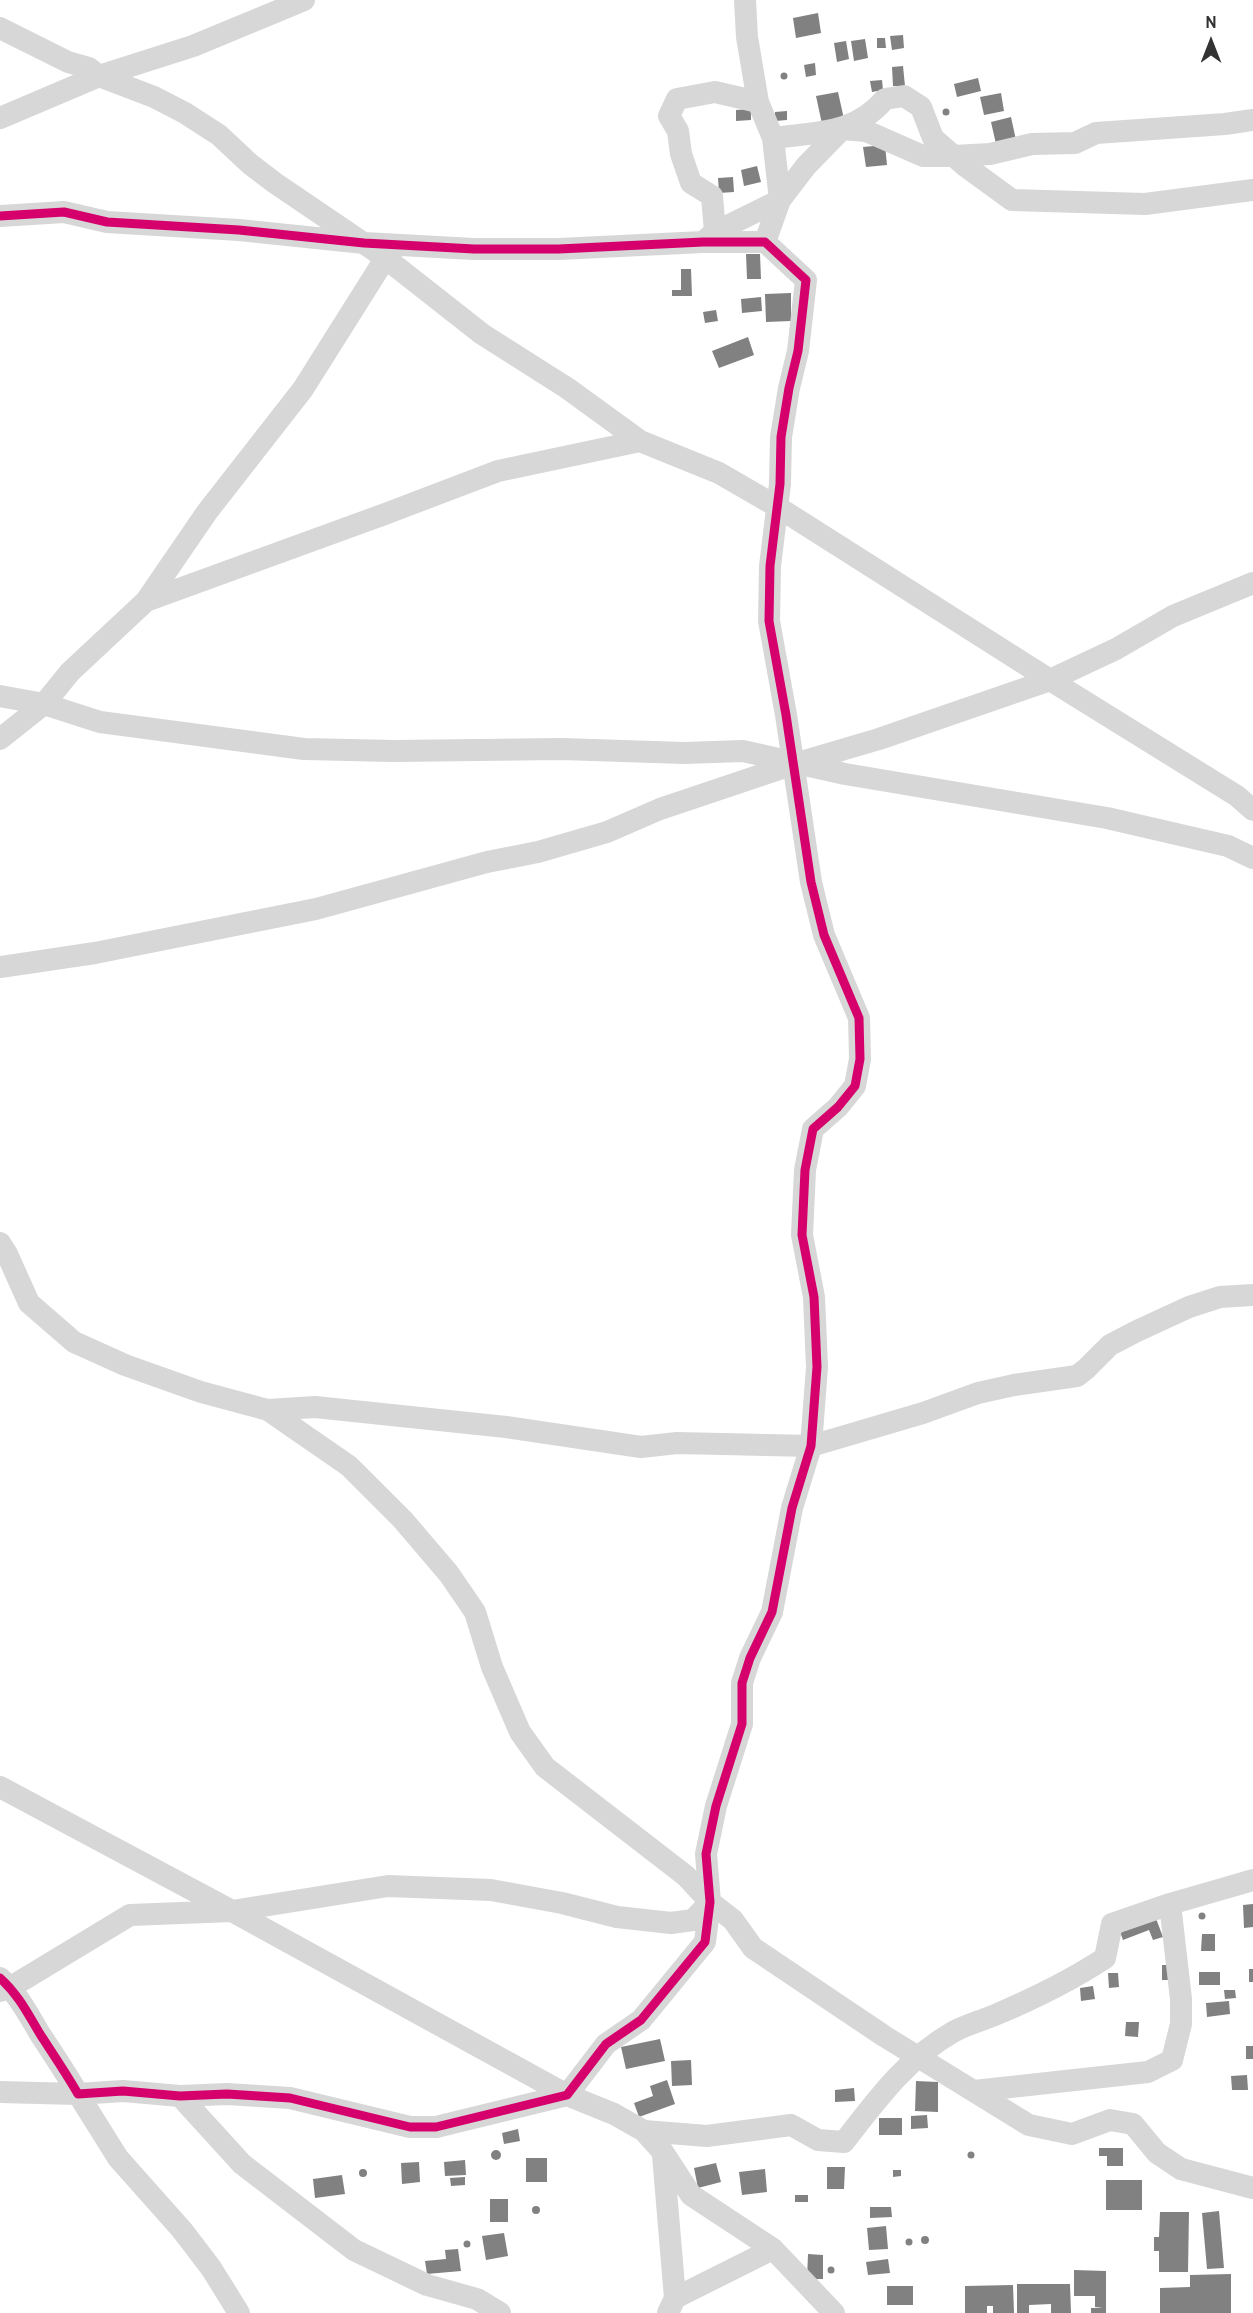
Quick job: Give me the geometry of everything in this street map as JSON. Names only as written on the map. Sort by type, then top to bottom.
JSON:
[{"type":"street","points":[[0,118],[99,76],[193,46],[304,0]]},
{"type":"street","points":[[744,0],[747,37],[758,102],[773,138],[780,200]]},
{"type":"street","points":[[0,28],[68,62],[89,68],[99,76],[154,97],[219,135],[250,164],[275,183],[364,243]]},
{"type":"street","points":[[709,237],[712,196],[691,183],[681,154],[678,131],[669,116],[677,99],[715,92],[758,102]]},
{"type":"street","points":[[765,242],[780,200],[806,166],[842,129],[874,112],[885,99],[904,96],[921,107],[933,138],[1003,196],[1021,202],[1145,204],[1253,190]]},
{"type":"street","points":[[773,138],[842,129],[866,132],[923,156],[954,156],[990,154],[1032,144],[1074,142],[1096,133],[1253,120]]},
{"type":"street","points":[[709,237],[780,200]]},
{"type":"street","points":[[0,216],[64,212],[108,222],[239,230],[364,243],[389,250],[548,249],[709,237],[765,242],[806,280],[798,351],[781,437],[780,484],[770,566],[769,621],[794,764],[811,882],[824,934],[860,1018],[860,1059],[855,1086],[838,1107],[813,1129],[805,1170],[802,1235],[814,1297],[817,1367],[811,1446],[792,1508],[772,1612],[750,1658],[742,1683],[742,1724],[716,1806],[706,1854],[710,1902],[705,1942],[641,2020],[606,2044],[567,2095],[436,2127],[410,2127],[291,2098],[227,2094],[180,2096],[123,2091],[78,2094],[0,2092]]},
{"type":"street","points":[[389,250],[482,334],[567,388],[640,441],[719,473],[776,506],[1237,796],[1253,810]]},
{"type":"street","points":[[0,739],[44,704],[70,672],[146,601],[207,512],[303,389],[389,250]]},
{"type":"street","points":[[146,601],[498,471],[640,441]]},
{"type":"street","points":[[0,967],[95,954],[316,909],[607,832],[660,809],[794,764],[879,739],[1050,680],[1116,649],[1173,616],[1253,583]]},
{"type":"street","points":[[0,696],[44,704],[100,722],[304,749],[394,751],[562,749],[684,753],[743,751],[794,764],[1107,818],[1228,846],[1253,858]]},
{"type":"street","points":[[0,1243],[29,1303],[74,1342],[125,1365],[201,1392],[268,1410],[315,1407],[506,1427],[641,1447],[677,1443],[811,1446],[922,1413],[978,1393],[1077,1376],[1110,1345],[1137,1330],[1189,1307],[1220,1297],[1253,1295]]},
{"type":"street","points":[[268,1410],[349,1466],[403,1520],[449,1574],[474,1612],[492,1667],[520,1732],[545,1767],[686,1876],[710,1902],[734,1920],[753,1948],[918,2057],[1029,2125],[1072,2134],[1110,2120],[1133,2124],[1157,2153],[1180,2169],[1253,2188]]},
{"type":"street","points":[[0,1787],[567,2095],[614,2114],[644,2131],[663,2152],[691,2195],[773,2249],[834,2313]]},
{"type":"street","points":[[644,2131],[707,2136],[790,2125],[818,2140],[844,2142],[881,2093],[918,2057],[953,2032],[996,2015],[1077,1977],[1105,1958],[1112,1924],[1170,1904],[1253,1880]]},
{"type":"street","points":[[239,2313],[212,2268],[118,2158],[63,2066],[4,1985],[130,1915],[232,1911],[388,1886],[491,1890],[562,1903],[617,1917],[671,1923],[693,1920],[710,1902]]},
{"type":"street","points":[[974,2091],[1148,2072],[1172,2060],[1180,2024],[1180,1999],[1170,1904]]},
{"type":"street","points":[[180,2096],[242,2164],[354,2250],[427,2285],[477,2299],[500,2313]]},
{"type":"street","points":[[663,2152],[672,2305],[773,2249]]},
{"type":"building","points":[[818,13],[821,33],[796,38],[793,18]]},
{"type":"building","points":[[903,35],[904,48],[892,50],[890,36]]},
{"type":"building","points":[[877,38],[885,38],[886,48],[877,48]]},
{"type":"building","points":[[865,39],[868,58],[854,61],[851,41]]},
{"type":"building","points":[[846,41],[849,59],[837,62],[834,43]]},
{"type":"building","points":[[815,63],[816,75],[806,77],[804,65]]},
{"type":"building","points":[[903,66],[905,86],[893,86],[892,67]]},
{"type":"building","points":[[784,72],[788,76],[784,80],[780,76]]},
{"type":"building","points":[[978,78],[981,91],[957,97],[954,84]]},
{"type":"building","points":[[882,80],[883,90],[872,92],[870,81]]},
{"type":"building","points":[[838,92],[844,119],[822,124],[816,96]]},
{"type":"building","points":[[1001,93],[1004,111],[984,115],[980,97]]},
{"type":"building","points":[[946,108],[950,112],[946,116],[942,112]]},
{"type":"building","points":[[751,109],[751,120],[736,121],[736,110]]},
{"type":"building","points":[[787,111],[787,120],[775,121],[775,112]]},
{"type":"building","points":[[1011,117],[1016,140],[996,144],[991,122]]},
{"type":"building","points":[[885,145],[887,165],[866,167],[863,147]]},
{"type":"building","points":[[757,166],[761,182],[744,186],[741,170]]},
{"type":"building","points":[[733,177],[734,192],[719,193],[718,178]]},
{"type":"building","points":[[746,254],[760,254],[761,279],[747,279]]},
{"type":"building","points":[[681,269],[691,269],[692,296],[672,296],[672,290],[681,290]]},
{"type":"building","points":[[791,293],[791,321],[766,322],[765,294]]},
{"type":"building","points":[[761,297],[762,311],[742,313],[741,299]]},
{"type":"building","points":[[716,310],[718,321],[705,323],[703,312]]},
{"type":"building","points":[[748,337],[754,355],[719,368],[712,351]]},
{"type":"building","points":[[1253,1904],[1253,1927],[1244,1928],[1243,1905]]},
{"type":"building","points":[[1202,1912],[1206,1916],[1202,1920],[1198,1916]]},
{"type":"building","points":[[1155,1916],[1163,1937],[1153,1940],[1149,1930],[1123,1940],[1119,1929]]},
{"type":"building","points":[[1202,1934],[1215,1934],[1215,1951],[1201,1951]]},
{"type":"building","points":[[1162,1965],[1174,1965],[1174,1980],[1162,1980]]},
{"type":"building","points":[[1249,1969],[1253,1969],[1253,1982],[1249,1982]]},
{"type":"building","points":[[1199,1972],[1220,1972],[1220,1985],[1199,1985]]},
{"type":"building","points":[[1108,1973],[1118,1973],[1119,1987],[1109,1988]]},
{"type":"building","points":[[1093,1986],[1095,1999],[1081,2001],[1080,1988]]},
{"type":"building","points":[[1224,1990],[1235,1990],[1236,1998],[1225,1999]]},
{"type":"building","points":[[1229,2001],[1230,2014],[1207,2017],[1206,2003]]},
{"type":"building","points":[[1126,2022],[1139,2022],[1138,2037],[1125,2036]]},
{"type":"building","points":[[660,2039],[665,2061],[626,2069],[621,2047]]},
{"type":"building","points":[[1246,2046],[1253,2046],[1253,2059],[1246,2059]]},
{"type":"building","points":[[691,2060],[692,2085],[672,2086],[671,2061]]},
{"type":"building","points":[[1247,2075],[1248,2090],[1232,2090],[1231,2076]]},
{"type":"building","points":[[667,2080],[675,2104],[639,2117],[634,2103],[653,2096],[650,2086]]},
{"type":"building","points":[[916,2081],[938,2082],[938,2112],[915,2111]]},
{"type":"building","points":[[854,2088],[855,2101],[835,2102],[835,2090]]},
{"type":"building","points":[[927,2115],[928,2128],[911,2129],[911,2116]]},
{"type":"building","points":[[879,2118],[902,2118],[902,2135],[879,2135]]},
{"type":"building","points":[[518,2129],[520,2141],[504,2144],[502,2133]]},
{"type":"building","points":[[1099,2148],[1123,2148],[1123,2166],[1107,2166],[1107,2156],[1099,2156]]},
{"type":"building","points":[[496,2150],[501,2155],[496,2160],[491,2155]]},
{"type":"building","points":[[971,2151],[975,2155],[971,2159],[967,2155]]},
{"type":"building","points":[[526,2158],[547,2158],[547,2182],[526,2182]]},
{"type":"building","points":[[465,2160],[466,2175],[445,2176],[444,2162]]},
{"type":"building","points":[[419,2162],[420,2182],[402,2184],[401,2163]]},
{"type":"building","points":[[716,2163],[721,2182],[698,2188],[694,2168]]},
{"type":"building","points":[[827,2167],[845,2167],[844,2189],[827,2189]]},
{"type":"building","points":[[363,2169],[367,2173],[363,2177],[359,2173]]},
{"type":"building","points":[[765,2169],[767,2192],[742,2195],[739,2172]]},
{"type":"building","points":[[893,2170],[901,2170],[901,2176],[893,2177]]},
{"type":"building","points":[[342,2175],[345,2194],[315,2198],[313,2179]]},
{"type":"building","points":[[465,2177],[465,2185],[451,2186],[450,2178]]},
{"type":"building","points":[[1106,2180],[1142,2180],[1142,2210],[1106,2210]]},
{"type":"building","points":[[795,2195],[808,2195],[808,2202],[795,2202]]},
{"type":"building","points":[[490,2199],[508,2199],[508,2222],[490,2222]]},
{"type":"building","points":[[536,2206],[540,2210],[536,2214],[532,2210]]},
{"type":"building","points":[[870,2207],[891,2207],[892,2217],[870,2218]]},
{"type":"building","points":[[1219,2211],[1224,2268],[1207,2269],[1202,2213]]},
{"type":"building","points":[[1160,2212],[1189,2212],[1188,2272],[1159,2272],[1159,2251],[1154,2251],[1154,2237],[1159,2237]]},
{"type":"building","points":[[886,2226],[888,2249],[869,2250],[867,2228]]},
{"type":"building","points":[[504,2233],[508,2256],[486,2260],[482,2236]]},
{"type":"building","points":[[925,2236],[929,2240],[925,2244],[921,2240]]},
{"type":"building","points":[[909,2239],[912,2242],[909,2245],[906,2242]]},
{"type":"building","points":[[467,2240],[471,2244],[467,2248],[463,2244]]},
{"type":"building","points":[[458,2249],[461,2271],[427,2274],[425,2261],[446,2259],[445,2250]]},
{"type":"building","points":[[808,2254],[823,2255],[823,2279],[807,2279]]},
{"type":"building","points":[[888,2259],[890,2273],[868,2275],[866,2262]]},
{"type":"building","points":[[831,2267],[834,2270],[831,2273],[828,2270]]},
{"type":"building","points":[[1074,2270],[1106,2271],[1106,2313],[1091,2313],[1091,2308],[1103,2308],[1095,2307],[1095,2296],[1074,2296]]},
{"type":"building","points":[[1231,2274],[1231,2313],[1160,2313],[1160,2288],[1190,2287],[1190,2275]]},
{"type":"building","points":[[1017,2284],[1070,2284],[1071,2313],[1051,2313],[1051,2304],[1029,2305],[1029,2313],[1017,2313]]},
{"type":"building","points":[[1013,2285],[1014,2313],[993,2313],[993,2306],[987,2306],[987,2313],[965,2313],[965,2286]]},
{"type":"building","points":[[887,2286],[913,2286],[913,2305],[887,2305]]},
{"type":"cycle path","points":[[0,216],[64,212],[107,222],[239,230],[364,243],[474,249],[559,249],[703,242],[765,242],[806,280],[798,351],[781,437],[780,484],[770,566],[769,621],[786,715],[811,882],[824,935],[859,1018],[860,1059],[855,1086],[838,1107],[813,1129],[805,1170],[802,1235],[814,1297],[817,1367],[811,1446],[792,1508],[772,1612],[750,1658],[742,1683],[742,1724],[716,1806],[706,1854],[710,1902],[705,1942],[641,2020],[606,2044],[567,2095],[436,2127],[410,2127],[290,2098],[227,2094],[180,2096],[123,2091],[78,2094],[22,2004],[0,1978]]}]
